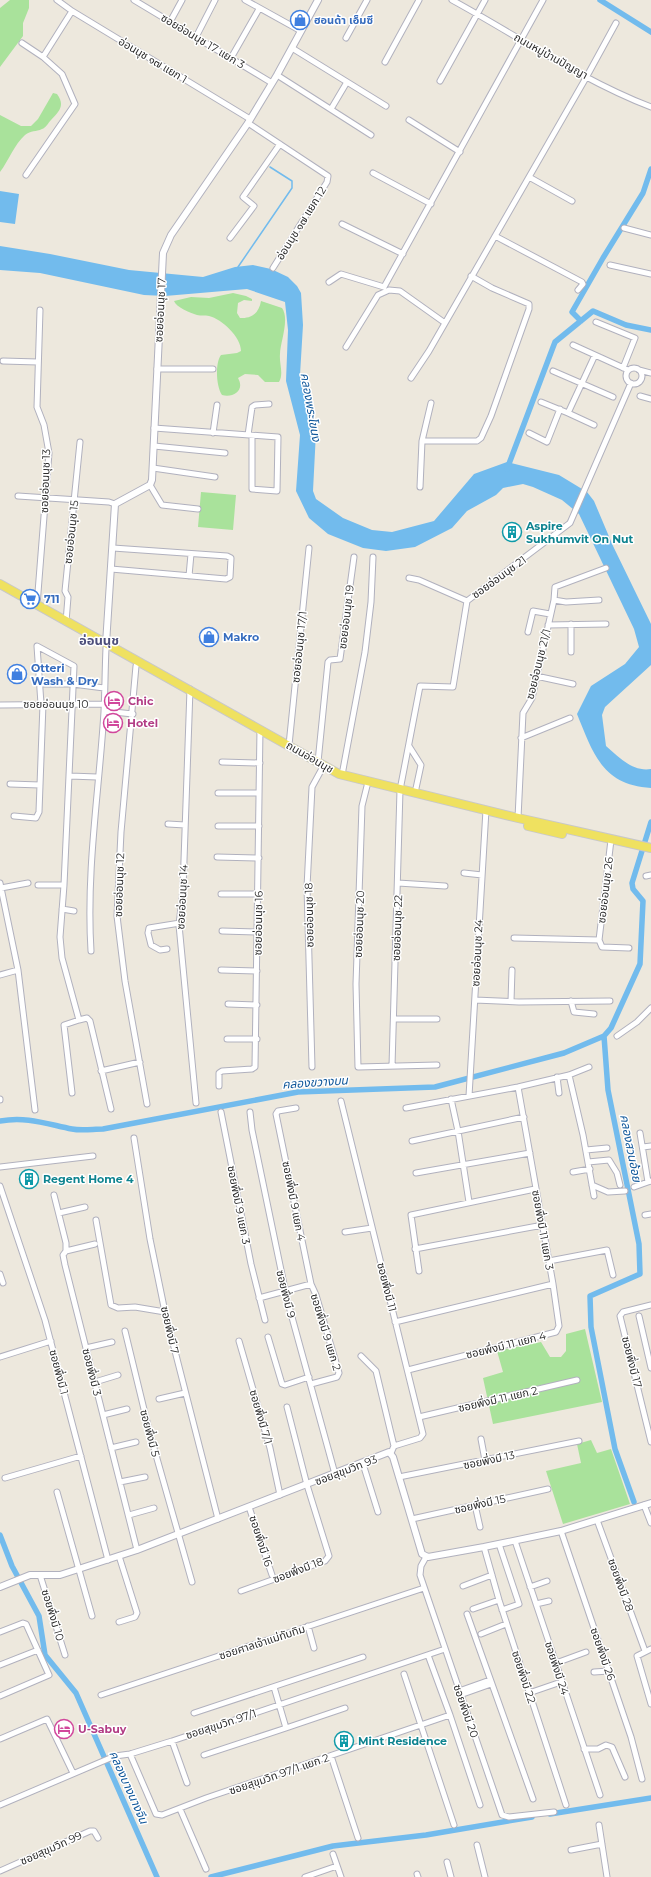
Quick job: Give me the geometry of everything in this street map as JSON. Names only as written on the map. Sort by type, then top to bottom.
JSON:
[{"type":"main road","name":"ถนนอ่อนนุช","points":[[0,584],[106,646]]},
{"type":"main road","name":"ถนนอ่อนนุช","points":[[0,590],[190,692],[321,766],[367,784]]},
{"type":"main road","name":"ถนนอ่อนนุช","points":[[260,732],[289,745],[341,779],[651,852]]},
{"type":"main road","name":"ถนนอ่อนนุช","points":[[400,792],[415,793],[486,813],[518,818],[610,842]]},
{"type":"street","name":"อ่อนนุช ๑๗ แยก 1","points":[[57,0],[72,11],[249,121]]},
{"type":"street","name":"ซอยอ่อนนุช 17 แยก 3","points":[[134,0],[272,83]]},
{"type":"street","points":[[144,6],[147,0]]},
{"type":"street","points":[[170,22],[182,0]]},
{"type":"street","points":[[196,37],[216,0]]},
{"type":"street","points":[[245,0],[301,32]]},
{"type":"street","name":"ซอยอ่อนนุช 17","points":[[150,485],[153,468],[163,252],[171,235],[249,121],[277,75],[318,0]]},
{"type":"street","points":[[346,38],[367,0]]},
{"type":"street","points":[[385,62],[419,0]]},
{"type":"street","name":"ถนนหมู่บ้านปัญญา","points":[[452,0],[628,99],[651,107]]},
{"type":"street","points":[[440,82],[485,0]]},
{"type":"street","points":[[329,282],[341,274],[384,287],[543,0]]},
{"type":"street","points":[[232,58],[259,8]]},
{"type":"street","points":[[43,57],[72,11]]},
{"type":"street","points":[[411,378],[445,323],[616,23]]},
{"type":"street","points":[[22,43],[43,57],[62,74],[75,104],[26,175]]},
{"type":"street","points":[[292,48],[386,106]]},
{"type":"street","points":[[277,75],[371,135]]},
{"type":"street","points":[[330,109],[347,82]]},
{"type":"street","points":[[409,120],[460,152]]},
{"type":"street","name":"อ่อนนุช ๑๗ แยก 12","points":[[249,121],[280,144],[328,175],[328,178],[273,268]]},
{"type":"street","points":[[230,238],[254,206],[243,197],[280,144]]},
{"type":"street","points":[[373,173],[431,204]]},
{"type":"street","points":[[529,177],[572,201]]},
{"type":"street","points":[[342,224],[403,254]]},
{"type":"street","points":[[624,228],[651,235]]},
{"type":"street","points":[[495,236],[582,282],[583,284],[578,290]]},
{"type":"street","points":[[610,265],[651,274]]},
{"type":"street","points":[[422,441],[480,440],[491,416],[529,309],[529,304],[492,288],[471,276]]},
{"type":"street","points":[[346,348],[378,295],[389,290],[400,291],[445,323]]},
{"type":"street","name":"ซอยอ่อนนุช 13","points":[[37,605],[49,453],[44,425],[37,407],[40,310]]},
{"type":"street","points":[[596,322],[634,338],[625,369],[626,377],[631,383],[636,383],[640,380],[642,375],[640,370]]},
{"type":"street","points":[[573,345],[625,369],[635,368],[651,373]]},
{"type":"street","points":[[568,413],[595,355]]},
{"type":"street","points":[[3,361],[38,362]]},
{"type":"street","points":[[157,368],[213,369]]},
{"type":"street","points":[[553,371],[612,398]]},
{"type":"street","name":"ซอยอ่อนนุช 21","points":[[400,792],[420,686],[453,688],[467,601],[570,523],[631,383]]},
{"type":"street","points":[[640,396],[651,399]]},
{"type":"street","points":[[541,402],[594,425]]},
{"type":"street","points":[[420,487],[422,441],[431,403]]},
{"type":"street","points":[[154,428],[250,436],[279,438],[278,491],[252,489],[250,436],[252,407],[255,405],[269,404]]},
{"type":"street","points":[[213,433],[217,405]]},
{"type":"street","points":[[529,433],[548,442],[560,409]]},
{"type":"street","name":"ซอยอ่อนนุช 15","points":[[66,622],[68,597],[65,591],[80,442]]},
{"type":"street","points":[[154,446],[225,453]]},
{"type":"street","points":[[153,468],[215,477]]},
{"type":"street","points":[[18,496],[46,496],[109,502],[115,504],[150,485],[162,505],[198,509]]},
{"type":"street","points":[[106,646],[115,504]]},
{"type":"street","points":[[111,569],[226,579],[230,577],[230,557],[113,548]]},
{"type":"street","name":"ซอยอ่อนนุช 17/1","points":[[289,745],[309,548]]},
{"type":"street","points":[[189,576],[191,554]]},
{"type":"street","name":"ซอยอ่อนนุช 19","points":[[321,766],[328,662],[330,660],[340,659],[354,557]]},
{"type":"street","points":[[342,775],[365,652],[372,602],[373,557]]},
{"type":"street","name":"ซอยอ่อนนุช 21/1","points":[[518,818],[523,713],[530,702],[554,600],[555,586],[606,568]]},
{"type":"street","points":[[409,578],[419,580],[467,601]]},
{"type":"street","points":[[554,600],[566,602],[599,600]]},
{"type":"street","points":[[528,632],[533,611],[550,614]]},
{"type":"street","points":[[571,624],[571,652]]},
{"type":"street","points":[[548,625],[606,624]]},
{"type":"street","points":[[14,816],[36,818],[39,812],[42,704],[39,684],[37,646],[74,665],[70,776],[60,937],[62,958],[79,1020]]},
{"type":"street","name":"ซอยอ่อนนุช 10","points":[[0,704],[104,704],[106,646]]},
{"type":"street","name":"ซอยอ่อนนุช 12","points":[[137,663],[121,832],[117,916],[125,981],[147,1104]]},
{"type":"street","points":[[536,676],[573,684]]},
{"type":"street","points":[[39,684],[73,684],[104,688]]},
{"type":"street","name":"ซอยอ่อนนุช 14","points":[[190,692],[183,889],[180,922],[196,1103]]},
{"type":"street","points":[[91,951],[89,924],[90,862],[104,704]]},
{"type":"street","points":[[104,711],[133,714]]},
{"type":"street","points":[[521,738],[570,718]]},
{"type":"street","name":"ซอยอ่อนนุช 16","points":[[219,1086],[220,1073],[222,1071],[254,1068],[257,1005],[260,732]]},
{"type":"street","points":[[409,746],[421,765],[415,793]]},
{"type":"street","points":[[222,762],[260,763]]},
{"type":"street","name":"ซอยอ่อนนุช 18","points":[[312,1067],[307,887],[312,786],[321,766]]},
{"type":"street","points":[[70,776],[97,777]]},
{"type":"street","points":[[10,784],[40,784]]},
{"type":"street","name":"ซอยอ่อนนุช 20","points":[[367,784],[362,806],[356,984],[358,1067],[392,1066]]},
{"type":"street","name":"ซอยอ่อนนุช 22","points":[[392,1066],[400,792]]},
{"type":"street","points":[[218,793],[260,793]]},
{"type":"street","name":"ซอยอ่อนนุช 24","points":[[469,1096],[477,997],[486,813]]},
{"type":"street","points":[[168,824],[185,825]]},
{"type":"street","points":[[218,826],[259,826]]},
{"type":"street","name":"ซอยอ่อนนุช 26","points":[[599,940],[610,842]]},
{"type":"street","points":[[217,857],[259,858]]},
{"type":"street","points":[[464,873],[482,875]]},
{"type":"street","points":[[28,883],[1,886],[18,970],[35,1110]]},
{"type":"street","points":[[398,883],[445,886]]},
{"type":"street","points":[[38,885],[64,885]]},
{"type":"street","points":[[221,894],[258,894]]},
{"type":"street","points":[[62,910],[74,911]]},
{"type":"street","points":[[167,949],[160,950],[151,945],[148,933],[149,928],[180,922]]},
{"type":"street","points":[[222,931],[258,932]]},
{"type":"street","points":[[514,938],[599,940],[602,947],[629,948]]},
{"type":"street","points":[[0,975],[18,970]]},
{"type":"street","points":[[221,970],[257,971]]},
{"type":"street","points":[[511,1002],[512,970]]},
{"type":"street","points":[[477,997],[511,1002],[610,1001]]},
{"type":"street","points":[[571,1001],[574,1012],[594,1014]]},
{"type":"street","points":[[228,1004],[257,1005]]},
{"type":"street","points":[[617,1036],[637,1022],[651,1008]]},
{"type":"street","points":[[72,1094],[64,1025],[87,1018],[90,1021],[110,1109]]},
{"type":"street","points":[[394,1020],[437,1018]]},
{"type":"street","points":[[227,1039],[256,1039]]},
{"type":"street","points":[[102,1071],[140,1062]]},
{"type":"street","points":[[392,1066],[437,1065]]},
{"type":"street","points":[[406,1108],[557,1078],[589,1067]]},
{"type":"street","points":[[569,1075],[590,1169],[594,1196]]},
{"type":"street","points":[[557,1078],[559,1093]]},
{"type":"street","name":"ซอยพึ่งมี 11 แยก 3","points":[[396,1322],[553,1284],[518,1086]]},
{"type":"street","points":[[451,1099],[458,1131],[469,1202]]},
{"type":"street","name":"ซอยพึ่งมี 11","points":[[341,1101],[423,1434],[422,1437],[394,1446]]},
{"type":"street","name":"ซอยพึ่งมี 9 แยก 4","points":[[296,1108],[278,1111],[276,1114],[311,1284]]},
{"type":"street","name":"ซอยพึ่งมี 9 แยก 3","points":[[221,1112],[251,1264],[265,1320]]},
{"type":"street","name":"ซอยพึ่งมี 9","points":[[250,1112],[252,1130],[285,1291],[335,1474]]},
{"type":"street","points":[[412,1141],[524,1117]]},
{"type":"street","points":[[634,1187],[650,1181],[640,1133]]},
{"type":"street","name":"ซอยพึ่งมี 7","points":[[134,1138],[150,1239],[165,1312],[218,1519]]},
{"type":"street","points":[[642,1147],[651,1146]]},
{"type":"street","points":[[586,1150],[607,1148]]},
{"type":"street","points":[[416,1173],[530,1153]]},
{"type":"street","points":[[0,1167],[93,1156]]},
{"type":"street","points":[[588,1162],[609,1160],[617,1173],[620,1185]]},
{"type":"street","points":[[573,1172],[590,1169]]},
{"type":"street","points":[[592,1185],[608,1192],[625,1191]]},
{"type":"street","name":"ซอยพึ่งมี 1","points":[[1,1189],[45,1320],[108,1560]]},
{"type":"street","points":[[419,1271],[411,1215],[535,1189]]},
{"type":"street","name":"ซอยพึ่งมี 3","points":[[54,1195],[66,1243],[66,1251],[63,1258],[137,1550]]},
{"type":"street","points":[[59,1213],[85,1207]]},
{"type":"street","points":[[645,1215],[651,1214]]},
{"type":"street","points":[[96,1220],[112,1305],[118,1308],[135,1307],[165,1312]]},
{"type":"street","points":[[415,1249],[543,1225]]},
{"type":"street","points":[[345,1232],[372,1228]]},
{"type":"street","points":[[66,1251],[95,1244]]},
{"type":"street","points":[[549,1260],[607,1250],[613,1275]]},
{"type":"street","points":[[0,1274],[3,1283]]},
{"type":"street","points":[[259,1298],[311,1284]]},
{"type":"street","name":"ซอยพึ่งมี 9 แยก 2","points":[[311,1284],[339,1373],[337,1376],[311,1384]]},
{"type":"street","name":"ซอยพึ่งมี 11 แยก 4","points":[[408,1370],[556,1332],[559,1326],[555,1307],[553,1284]]},
{"type":"street","name":"ซอยพึ่งมี 17","points":[[651,1305],[623,1312],[620,1316],[651,1442]]},
{"type":"street","points":[[639,1316],[651,1368]]},
{"type":"street","name":"ซอยพึ่งมี 5","points":[[125,1331],[150,1434],[192,1582]]},
{"type":"street","points":[[268,1337],[282,1384],[285,1385],[309,1377]]},
{"type":"street","points":[[0,1357],[51,1341]]},
{"type":"street","name":"ซอยพึ่งมี 7/1","points":[[239,1341],[270,1448],[280,1495]]},
{"type":"street","points":[[86,1348],[112,1342]]},
{"type":"street","points":[[361,1356],[376,1371],[394,1446],[391,1453]]},
{"type":"street","points":[[94,1382],[118,1375]]},
{"type":"street","name":"ซอยพึ่งมี 11 แยก 2","points":[[419,1417],[577,1380]]},
{"type":"street","points":[[159,1399],[185,1393]]},
{"type":"street","points":[[286,1406],[307,1485]]},
{"type":"street","points":[[103,1415],[127,1409]]},
{"type":"street","points":[[481,1439],[485,1460]]},
{"type":"street","name":"ซอยพึ่งมี 13","points":[[399,1477],[578,1441]]},
{"type":"street","points":[[112,1448],[136,1442]]},
{"type":"street","name":"ซอยสุขุมวิท 93","points":[[0,1588],[30,1575],[60,1575],[137,1550],[363,1464],[389,1452],[391,1453],[399,1477],[422,1554],[426,1557]]},
{"type":"street","points":[[5,1478],[80,1456]]},
{"type":"street","points":[[363,1464],[378,1512]]},
{"type":"street","points":[[120,1482],[145,1476]]},
{"type":"street","name":"ซอยพึ่งมี 18","points":[[241,1591],[328,1559],[328,1553],[307,1485]]},
{"type":"street","name":"ซอยพึ่งมี 15","points":[[412,1519],[548,1488]]},
{"type":"street","points":[[57,1492],[92,1616]]},
{"type":"street","points":[[426,1557],[484,1548],[561,1531],[651,1503]]},
{"type":"street","points":[[475,1505],[480,1527]]},
{"type":"street","points":[[644,1505],[651,1523]]},
{"type":"street","name":"ซอยพึ่งมี 16","points":[[249,1507],[272,1575]]},
{"type":"street","points":[[128,1515],[154,1508]]},
{"type":"street","name":"ซอยพึ่งมี 28","points":[[597,1520],[645,1651]]},
{"type":"street","name":"ซอยพึ่งมี 26","points":[[561,1531],[631,1737],[642,1778]]},
{"type":"street","name":"ซอยพึ่งมี 24","points":[[515,1541],[600,1795]]},
{"type":"street","points":[[499,1544],[519,1604],[502,1610]]},
{"type":"street","name":"ซอยพึ่งมี 22","points":[[484,1548],[506,1624],[566,1805]]},
{"type":"street","points":[[119,1556],[137,1614],[135,1617],[119,1622]]},
{"type":"street","name":"ซอยพึ่งมี 20","points":[[426,1557],[420,1571],[424,1588],[502,1815],[509,1817],[554,1812]]},
{"type":"street","name":"ซอยพึ่งมี 10","points":[[40,1575],[65,1655]]},
{"type":"street","points":[[463,1586],[492,1575]]},
{"type":"street","points":[[530,1587],[547,1582]]},
{"type":"street","name":"ซอยศาลเจ้าแม่ทับทิม","points":[[101,1695],[424,1588]]},
{"type":"street","points":[[473,1609],[499,1600]]},
{"type":"street","points":[[536,1604],[549,1601]]},
{"type":"street","points":[[467,1614],[533,1799]]},
{"type":"street","points":[[0,1632],[25,1622],[49,1675],[0,1696]]},
{"type":"street","points":[[482,1634],[506,1624]]},
{"type":"street","points":[[308,1626],[314,1648]]},
{"type":"street","name":"ซอยสุขุมวิท 97/1","points":[[0,1805],[115,1756],[130,1754],[172,1741],[445,1649]]},
{"type":"street","points":[[651,1649],[645,1651],[637,1657],[651,1704]]},
{"type":"street","points":[[0,1665],[38,1650]]},
{"type":"street","points":[[556,1663],[586,1652]]},
{"type":"street","points":[[428,1655],[480,1805]]},
{"type":"street","points":[[194,1712],[363,1657]]},
{"type":"street","points":[[594,1672],[609,1671]]},
{"type":"street","points":[[404,1674],[454,1825]]},
{"type":"street","points":[[460,1693],[491,1682]]},
{"type":"street","points":[[530,1693],[561,1682]]},
{"type":"street","points":[[274,1687],[286,1728]]},
{"type":"street","points":[[204,1755],[345,1708]]},
{"type":"street","name":"ซอยสุขุมวิท 97/1 แยก 2","points":[[130,1754],[156,1814],[162,1815],[206,1798],[422,1726],[450,1715]]},
{"type":"street","points":[[0,1739],[47,1719],[73,1773]]},
{"type":"street","points":[[172,1741],[187,1783]]},
{"type":"street","points":[[584,1749],[598,1749],[606,1745],[612,1747],[625,1777]]},
{"type":"street","points":[[331,1756],[358,1838]]},
{"type":"street","points":[[180,1809],[206,1869]]},
{"type":"street","points":[[599,1826],[607,1877]]},
{"type":"street","name":"ซอยสุขุมวิท 99","points":[[0,1871],[90,1830],[94,1831],[98,1838]]},
{"type":"street","points":[[572,1850],[602,1844]]},
{"type":"street","points":[[477,1845],[485,1877]]},
{"type":"street","points":[[333,1854],[341,1877]]},
{"type":"street","points":[[447,1862],[451,1877]]},
{"type":"street","points":[[305,1877],[337,1866]]},
{"type":"green space","points":[[10,0],[29,0],[29,8],[23,23],[23,36],[0,67],[0,8]]},
{"type":"green space","points":[[53,93],[57,94],[61,101],[57,114],[45,128],[29,132],[21,139],[0,172],[0,115],[21,126],[31,126],[38,119]]},
{"type":"green space","points":[[233,293],[252,299],[252,301],[244,300],[238,303],[237,313],[240,318],[245,318],[255,314],[261,301],[282,308],[285,324],[280,349],[281,375],[279,382],[265,382],[258,375],[245,374],[238,378],[240,386],[237,392],[226,396],[222,395],[218,386],[218,363],[221,355],[241,351],[238,340],[230,329],[219,321],[209,316],[197,315],[180,308],[174,301],[191,297],[209,298]]},
{"type":"green space","points":[[201,492],[236,495],[233,530],[198,527]]},
{"type":"green space","points":[[585,1329],[602,1402],[493,1424],[483,1378],[503,1372],[497,1351],[541,1342],[550,1357],[561,1357],[566,1351],[566,1334]]},
{"type":"green space","points":[[591,1440],[597,1453],[611,1449],[630,1504],[563,1524],[546,1471],[581,1463],[577,1444]]},
{"type":"water","points":[[0,191],[19,194],[15,224],[0,222]]},
{"type":"water","points":[[0,246],[50,254],[129,270],[203,277],[235,267],[253,265],[271,269],[288,277],[297,286],[301,293],[303,325],[300,375],[316,432],[313,491],[316,499],[343,518],[372,530],[392,532],[434,521],[474,474],[507,462],[559,475],[587,492],[594,501],[613,546],[651,624],[651,665],[605,707],[602,715],[606,746],[626,763],[638,768],[651,769],[651,788],[634,786],[621,781],[610,774],[588,742],[577,714],[591,686],[625,664],[639,647],[634,629],[579,514],[562,500],[523,484],[503,488],[496,495],[467,511],[452,528],[415,547],[386,551],[363,548],[328,534],[309,518],[296,491],[300,435],[286,381],[288,330],[285,302],[247,289],[165,296],[144,295],[40,273],[0,270]]},
{"type":"waterway","points":[[600,0],[651,32]]},
{"type":"waterway","points":[[238,267],[292,188],[292,181],[270,167]]},
{"type":"waterway","points":[[581,321],[572,312],[643,193],[651,169]]},
{"type":"waterway","points":[[507,469],[555,342],[593,311],[626,325],[651,330]]},
{"type":"waterway","name":"คลองสวนอ้อย","points":[[634,1502],[615,1449],[591,1327],[590,1296],[640,1274],[639,1244],[608,1090],[604,1036],[611,1028],[640,964],[643,901],[633,889],[632,883],[651,822]]},
{"type":"waterway","name":"คลองขวางบน","points":[[0,1121],[19,1119],[76,1130],[103,1129],[298,1092],[435,1087],[564,1053],[604,1036]]},
{"type":"waterway","name":"คลองบางนางจีน","points":[[0,1535],[12,1566],[39,1616],[45,1655],[76,1693],[157,1877]]},
{"type":"waterway","points":[[550,1814],[651,1798]]},
{"type":"waterway","points":[[211,1877],[333,1846],[426,1835],[532,1817]]},
{"type":"place","name":"ฮอนด้า เอ็มซี","points":[[300,20]]},
{"type":"place","name":"Aspire Sukhumvit On Nut","points":[[512,532]]},
{"type":"place","name":"711","points":[[30,599]]},
{"type":"place","name":"Makro","points":[[209,637]]},
{"type":"place","name":"Otteri Wash & Dry","points":[[17,674]]},
{"type":"place","name":"Chic","points":[[114,701]]},
{"type":"place","name":"Hotel","points":[[113,723]]},
{"type":"place","name":"Regent Home 4","points":[[29,1179]]},
{"type":"place","name":"U-Sabuy","points":[[64,1729]]},
{"type":"place","name":"Mint Residence","points":[[344,1741]]},
{"type":"district","name":"อ่อนนุช","points":[[99,640]]},
{"type":"water label","name":"คลองพระโขนง","points":[[311,407]]}]
